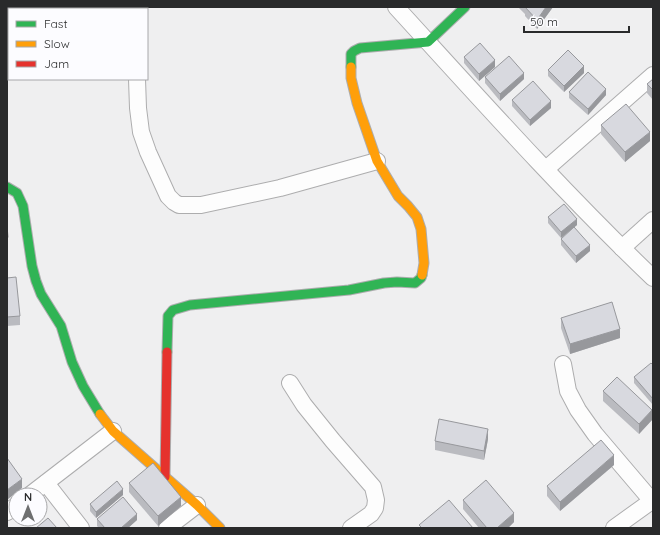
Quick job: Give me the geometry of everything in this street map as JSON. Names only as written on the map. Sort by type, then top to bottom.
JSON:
[{"type":"street","points":[[396,7],[546,169],[653,278]]},
{"type":"street","points":[[165,477],[167,333],[168,316],[173,310],[190,306],[349,290],[384,283],[415,283],[421,278],[424,264],[421,229],[416,217],[398,196],[377,161],[357,103],[351,78],[351,54],[360,48],[428,42],[465,7]]},
{"type":"street","points":[[546,169],[653,75]]},
{"type":"street","points":[[137,80],[141,132],[148,152],[168,196],[179,205],[200,205],[280,188],[377,161]]},
{"type":"street","points":[[7,187],[17,193],[23,206],[32,266],[36,281],[61,326],[72,362],[83,386],[99,412],[113,431],[197,505],[220,528]]},
{"type":"street","points":[[622,248],[653,220]]},
{"type":"street","points":[[564,364],[568,390],[578,410],[595,434],[652,500],[614,528]]},
{"type":"street","points":[[290,383],[304,404],[333,441],[373,488],[376,500],[375,508],[371,514],[351,528]]},
{"type":"street","points":[[41,487],[113,431]]},
{"type":"street","points":[[46,483],[81,528]]},
{"type":"street","points":[[167,528],[197,505]]},
{"type":"building","points":[[525,7],[546,7],[537,20]]},
{"type":"building","points":[[480,43],[495,60],[479,74],[464,57]]},
{"type":"building","points":[[568,50],[584,66],[564,86],[548,70]]},
{"type":"building","points":[[509,56],[524,73],[500,94],[485,77]]},
{"type":"building","points":[[588,72],[606,89],[588,109],[569,92]]},
{"type":"building","points":[[653,79],[653,90],[647,84]]},
{"type":"building","points":[[533,81],[551,101],[530,120],[512,100]]},
{"type":"building","points":[[626,104],[650,132],[625,152],[601,125]]},
{"type":"building","points":[[564,204],[577,219],[561,232],[548,217]]},
{"type":"building","points":[[574,227],[590,245],[576,256],[561,239]]},
{"type":"building","points":[[16,277],[20,316],[7,317],[7,278]]},
{"type":"building","points":[[612,302],[620,329],[570,344],[561,318]]},
{"type":"building","points":[[651,363],[653,365],[653,399],[634,377]]},
{"type":"building","points":[[617,377],[652,410],[639,424],[603,391]]},
{"type":"building","points":[[439,419],[488,429],[484,451],[435,441]]},
{"type":"building","points":[[601,440],[614,455],[560,502],[547,486]]},
{"type":"building","points":[[7,458],[22,479],[11,487],[8,487],[7,490]]},
{"type":"building","points":[[153,463],[181,497],[158,516],[129,483]]},
{"type":"building","points":[[486,480],[514,513],[497,528],[487,528],[463,500]]},
{"type":"building","points":[[117,481],[123,489],[96,512],[90,504]]},
{"type":"building","points":[[123,497],[137,514],[121,528],[105,528],[97,519]]},
{"type":"building","points":[[449,500],[473,528],[422,528],[419,525]]},
{"type":"building","points":[[48,518],[57,528],[36,528],[48,527]]},
{"type":"traffic: fast","points":[[351,67],[351,54],[360,48],[428,42],[465,7]]},
{"type":"traffic: fast","points":[[7,187],[17,193],[23,206],[32,266],[41,294],[61,326],[72,362],[83,386],[100,414]]},
{"type":"traffic: fast","points":[[167,352],[168,316],[173,310],[190,305],[349,290],[384,283],[415,283],[421,278],[422,275]]},
{"type":"traffic: slow","points":[[351,67],[351,78],[357,103],[377,161],[398,196],[417,217],[421,229],[424,263],[422,275]]},
{"type":"traffic: slow","points":[[100,414],[113,431],[197,505],[220,528]]},
{"type":"traffic: jam","points":[[165,477],[167,352]]}]
